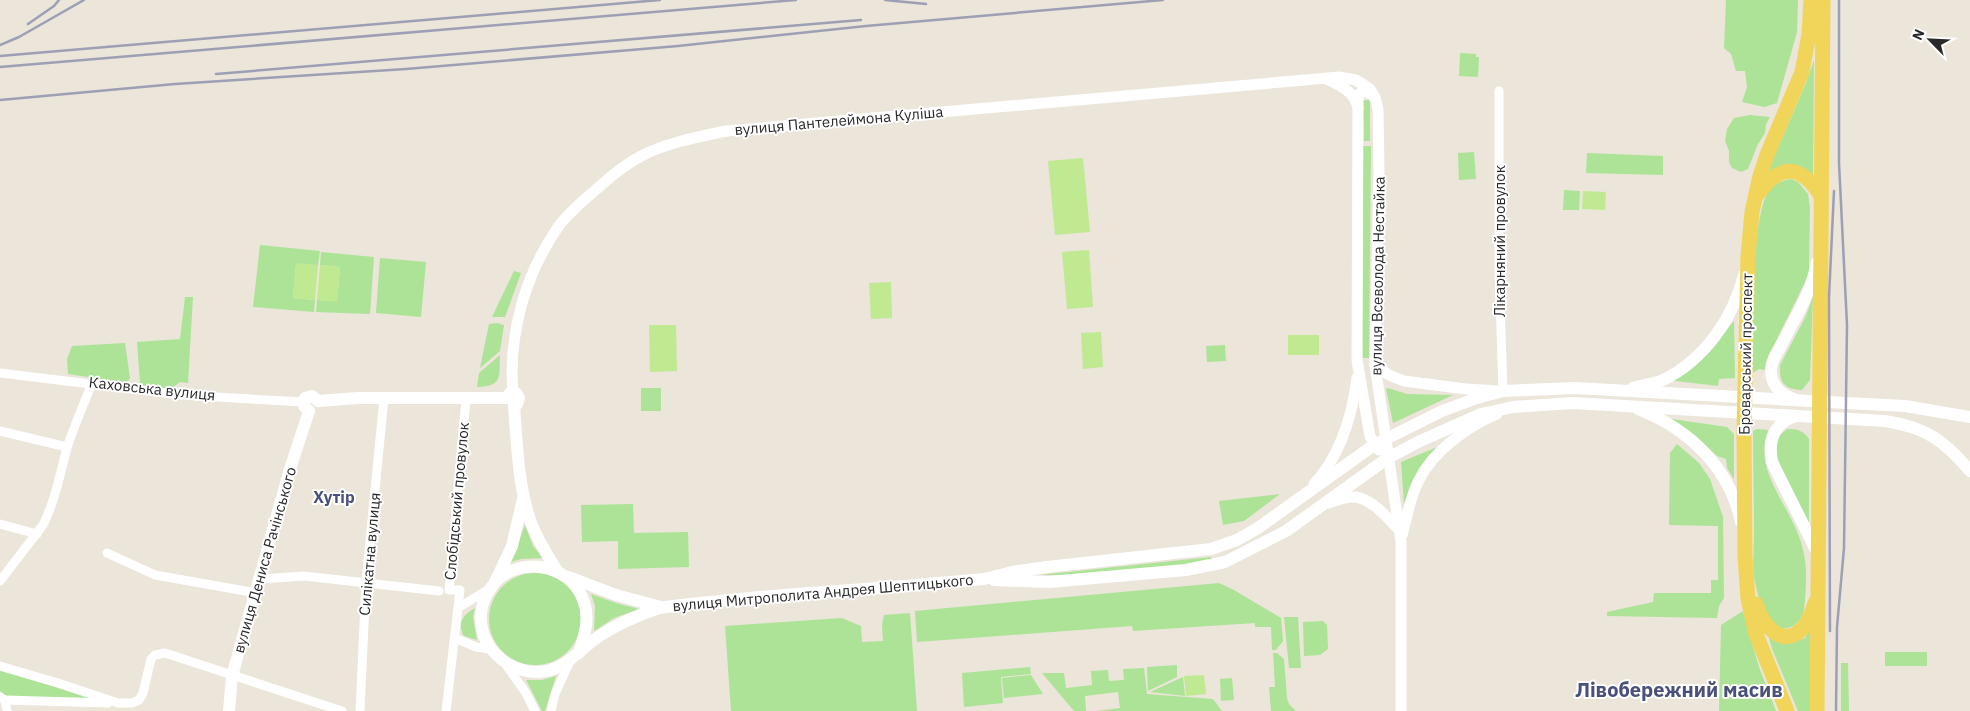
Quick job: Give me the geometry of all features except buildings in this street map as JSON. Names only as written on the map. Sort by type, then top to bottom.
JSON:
[{"type":"main road","name":"Броварський проспект","points":[[1787,711],[1756,634],[1748,598],[1745,556],[1744,379],[1748,256],[1754,199],[1767,155],[1802,72],[1809,34],[1811,0]]},
{"type":"main road","points":[[1818,711],[1822,0]]},
{"type":"main road","points":[[1754,199],[1771,179],[1787,171],[1802,174],[1812,182],[1821,196]]},
{"type":"main road","points":[[1799,400],[1783,394],[1777,389],[1773,382],[1771,370],[1777,353],[1810,288],[1816,270],[1821,235]]},
{"type":"main road","points":[[1621,391],[1661,381],[1700,353],[1723,324],[1737,298],[1748,256]]},
{"type":"main road","name":"вулиця Митрополита Андрея Шептицького","points":[[574,657],[614,626],[662,607],[984,579],[1047,566],[1211,549],[1236,540],[1258,528],[1385,439],[1442,411],[1503,391],[1575,388],[1799,400],[1905,406],[1970,417]]},
{"type":"main road","name":"Каховська вулиця","points":[[310,404],[384,398],[511,399]]},
{"type":"main road","name":"вулиця Пантелеймона Куліша","points":[[511,399],[524,494],[534,531],[562,574]]},
{"type":"main road","name":"вулиця Митрополита Андрея Шептицького","points":[[984,579],[1049,582],[1186,570],[1214,565],[1241,556],[1271,539],[1322,506],[1388,458],[1449,426],[1481,414],[1513,407],[1573,403],[1833,417],[1907,424],[1922,430],[1946,445],[1970,472]]},
{"type":"main road","name":"вулиця Дениса Рачінського","points":[[229,711],[232,676],[310,404]]},
{"type":"main road","points":[[1629,406],[1652,415],[1694,442],[1715,463],[1740,514],[1745,556],[1756,605],[1765,624],[1776,634],[1793,635],[1802,629],[1810,615],[1818,591]]},
{"type":"main road","points":[[1797,416],[1780,424],[1772,435],[1770,445],[1772,462],[1818,554]]},
{"type":"main road","points":[[1970,458],[1970,465]]},
{"type":"main road","name":"вулиця Пантелеймона Куліша","points":[[492,586],[512,546],[524,494]]},
{"type":"main road","points":[[537,566],[562,574],[578,588],[584,602],[587,619],[585,635],[574,657],[552,669],[538,672],[524,670],[500,660],[490,649],[481,627],[480,614],[492,586],[504,575],[516,569],[537,566]]},
{"type":"main road","name":"вулиця Митрополита Андрея Шептицького","points":[[562,574],[616,595],[662,607]]},
{"type":"street","name":"вулиця Пантелеймона Куліша","points":[[511,399],[512,349],[516,328],[525,292],[547,245],[569,214],[600,186],[643,156],[660,148],[687,139],[726,131],[1339,77],[1356,80],[1370,89],[1375,97]]},
{"type":"street","points":[[1325,78],[1347,89],[1357,102],[1358,109]]},
{"type":"street","points":[[1358,109],[1360,94],[1365,90],[1370,91],[1375,97]]},
{"type":"street","name":"Лікарняний провулок","points":[[1499,91],[1500,354],[1503,391]]},
{"type":"street","name":"вулиця Всеволода Нестайка","points":[[1375,97],[1378,109],[1379,170],[1375,365],[1400,536]]},
{"type":"street","name":"вулиця Всеволода Нестайка","points":[[1358,109],[1358,371],[1370,436],[1374,445]]},
{"type":"street","points":[[1375,365],[1389,375],[1404,381],[1466,389],[1503,391]]},
{"type":"street","points":[[1302,496],[1322,474],[1334,457],[1348,421],[1358,371]]},
{"type":"street","name":"Каховська вулиця","points":[[0,373],[181,395],[310,404]]},
{"type":"street","points":[[0,582],[37,534],[48,516],[68,447],[92,383]]},
{"type":"street","name":"Силікатна вулиця","points":[[360,711],[366,582],[384,398]]},
{"type":"street","name":"Слобідський провулок","points":[[446,711],[460,590],[449,590],[466,399]]},
{"type":"street","points":[[1401,711],[1400,536],[1419,480],[1434,458],[1450,443],[1483,420],[1513,407]]},
{"type":"street","points":[[0,431],[68,447]]},
{"type":"street","points":[[1374,445],[1388,458]]},
{"type":"street","points":[[1322,506],[1344,498],[1356,497],[1386,515],[1400,536]]},
{"type":"street","points":[[0,524],[37,534]]},
{"type":"street","points":[[107,553],[155,575],[257,593]]},
{"type":"street","points":[[261,579],[304,576],[439,591]]},
{"type":"street","points":[[458,608],[492,586]]},
{"type":"street","points":[[455,638],[476,647],[490,649]]},
{"type":"street","points":[[7,711],[3,698],[118,703],[139,700],[143,693],[151,659],[154,655],[165,653],[342,711]]},
{"type":"street","points":[[551,711],[555,694],[574,657]]},
{"type":"street","points":[[500,660],[513,673],[535,711]]},
{"type":"street","points":[[0,666],[118,703]]},
{"type":"green space","points":[[1726,0],[1798,0],[1797,32],[1777,103],[1764,107],[1742,102],[1747,87],[1745,71],[1736,71],[1731,54],[1724,48]]},
{"type":"green space","points":[[1460,53],[1476,54],[1476,57],[1479,57],[1478,77],[1459,76]]},
{"type":"green space","points":[[1814,60],[1813,176],[1767,173],[1806,83]]},
{"type":"green space","points":[[1369,100],[1370,103],[1370,141],[1364,141],[1363,101]]},
{"type":"green space","points":[[1750,115],[1770,117],[1766,124],[1765,133],[1758,144],[1748,169],[1741,172],[1732,168],[1725,141],[1727,129],[1734,118]]},
{"type":"green space","points":[[1363,146],[1371,146],[1369,358],[1363,358],[1362,340]]},
{"type":"green space","points":[[1474,152],[1476,179],[1459,180],[1458,153]]},
{"type":"green space","points":[[1587,153],[1663,156],[1663,175],[1586,173]]},
{"type":"green space","points":[[1083,158],[1090,232],[1055,235],[1048,161]]},
{"type":"green space","points":[[1791,179],[1798,182],[1808,194],[1810,208],[1808,276],[1769,355],[1766,370],[1759,369],[1751,374],[1754,278],[1759,224],[1763,204],[1769,191],[1774,186]]},
{"type":"green space","points":[[1564,190],[1580,191],[1579,210],[1563,210]]},
{"type":"green space","points":[[1583,191],[1606,192],[1605,210],[1582,209]]},
{"type":"green space","points":[[260,245],[320,251],[318,265],[296,264],[293,298],[315,300],[314,312],[253,307]]},
{"type":"green space","points":[[1089,250],[1093,307],[1067,309],[1062,252]]},
{"type":"green space","points":[[321,252],[374,257],[370,314],[316,312],[317,300],[337,301],[340,267],[320,265]]},
{"type":"green space","points":[[380,258],[426,262],[421,317],[376,313]]},
{"type":"green space","points":[[296,263],[318,265],[315,300],[293,298]]},
{"type":"green space","points":[[320,265],[340,267],[337,302],[317,300]]},
{"type":"green space","points":[[514,271],[521,273],[505,317],[492,317]]},
{"type":"green space","points":[[891,282],[892,318],[871,319],[869,283]]},
{"type":"green space","points":[[1813,296],[1810,380],[1802,390],[1791,388],[1784,384],[1780,376],[1780,365],[1806,316]]},
{"type":"green space","points":[[185,297],[193,297],[188,383],[180,382],[170,390],[144,386],[140,383],[137,342],[180,339]]},
{"type":"green space","points":[[1734,321],[1735,378],[1719,379],[1718,386],[1668,380],[1718,340]]},
{"type":"green space","points":[[497,323],[504,325],[500,351],[480,368],[489,324]]},
{"type":"green space","points":[[649,325],[676,325],[677,371],[650,372]]},
{"type":"green space","points":[[1101,332],[1103,367],[1083,369],[1081,333]]},
{"type":"green space","points":[[1288,335],[1319,335],[1319,355],[1288,355]]},
{"type":"green space","points":[[125,343],[130,378],[127,383],[68,374],[67,359],[72,346]]},
{"type":"green space","points":[[1225,345],[1226,361],[1207,362],[1206,346]]},
{"type":"green space","points":[[500,355],[498,379],[491,385],[477,387],[479,373]]},
{"type":"green space","points":[[641,388],[661,388],[661,411],[641,411]]},
{"type":"green space","points":[[1386,389],[1407,394],[1453,395],[1393,423]]},
{"type":"green space","points":[[1672,419],[1727,427],[1734,434],[1734,479],[1727,468],[1726,459],[1717,456],[1696,436]]},
{"type":"green space","points":[[1757,429],[1768,430],[1764,446],[1765,461],[1775,489],[1797,531],[1805,561],[1806,586],[1803,615],[1800,620],[1788,628],[1778,627],[1769,620],[1759,599],[1754,576],[1753,431]]},
{"type":"green space","points":[[1787,429],[1800,431],[1809,439],[1809,529],[1779,463],[1776,452],[1778,437]]},
{"type":"green space","points":[[1447,443],[1415,477],[1404,504],[1401,462]]},
{"type":"green space","points":[[1677,444],[1699,463],[1710,479],[1723,517],[1724,598],[1719,606],[1717,618],[1607,616],[1607,612],[1653,602],[1654,593],[1711,593],[1711,580],[1718,580],[1718,526],[1669,525],[1670,453]]},
{"type":"green space","points":[[1280,494],[1244,521],[1223,525],[1219,501]]},
{"type":"green space","points":[[633,504],[634,533],[688,532],[689,567],[618,569],[618,541],[582,542],[581,505]]},
{"type":"green space","points":[[525,525],[533,546],[543,558],[521,559],[511,562]]},
{"type":"green space","points":[[1211,557],[1212,560],[1196,564],[1095,575],[1039,575]]},
{"type":"green space","points":[[535,573],[552,577],[567,587],[577,602],[581,619],[577,636],[567,651],[552,661],[535,665],[518,661],[503,651],[493,636],[489,619],[493,602],[503,587],[518,577]]},
{"type":"green space","points":[[1219,583],[1281,618],[1283,641],[1276,650],[1272,650],[1271,627],[1255,627],[1255,623],[1133,631],[1132,626],[917,642],[915,611]]},
{"type":"green space","points":[[591,594],[639,609],[614,618],[594,631],[595,606]]},
{"type":"green space","points":[[475,608],[473,617],[477,640],[464,636],[461,627],[464,616]]},
{"type":"green space","points":[[1743,611],[1759,667],[1776,711],[1719,711],[1721,625]]},
{"type":"green space","points":[[910,613],[917,711],[731,711],[725,626],[842,618],[861,626],[862,642],[883,641],[882,625],[884,615]]},
{"type":"green space","points":[[1284,617],[1298,617],[1301,668],[1289,668]]},
{"type":"green space","points":[[1323,621],[1327,625],[1328,649],[1320,655],[1304,656],[1303,622]]},
{"type":"green space","points":[[1810,628],[1810,711],[1798,711],[1772,649],[1767,631],[1796,641],[1805,638]]},
{"type":"green space","points":[[1885,652],[1927,652],[1927,666],[1885,666]]},
{"type":"green space","points":[[1273,653],[1277,653],[1284,659],[1287,698],[1289,704],[1296,711],[1271,711],[1269,687],[1275,687]]},
{"type":"green space","points":[[1841,663],[1848,663],[1849,711],[1841,711]]},
{"type":"green space","points":[[1177,665],[1177,677],[1148,691],[1147,667]]},
{"type":"green space","points":[[1030,667],[1031,674],[1001,677],[1003,703],[964,707],[962,673]]},
{"type":"green space","points":[[1144,668],[1147,694],[1213,699],[1222,711],[1097,711],[1120,708],[1118,692],[1085,696],[1086,711],[1074,711],[1042,673],[1064,673],[1066,688],[1092,685],[1091,671],[1108,670],[1109,681],[1124,680],[1123,669]]},
{"type":"green space","points":[[0,670],[100,701],[7,696],[0,691]]},
{"type":"green space","points":[[1031,675],[1043,694],[1004,698],[1002,678]]},
{"type":"green space","points":[[1204,675],[1206,694],[1186,696],[1184,676]]},
{"type":"green space","points":[[556,676],[545,711],[542,711],[526,680],[542,680]]},
{"type":"green space","points":[[1183,677],[1185,696],[1150,692]]},
{"type":"green space","points":[[1232,678],[1234,700],[1221,701],[1220,679]]},
{"type":"railway","points":[[28,24],[54,6],[59,0]]},
{"type":"railway","points":[[0,45],[19,37],[84,0]]},
{"type":"railway","points":[[0,56],[660,0]]},
{"type":"railway","points":[[0,67],[796,0]]},
{"type":"railway","points":[[885,0],[926,4]]},
{"type":"railway","points":[[0,100],[175,84],[406,69],[678,46],[866,26],[1163,0]]},
{"type":"railway","points":[[1836,711],[1837,627],[1844,548],[1847,325],[1839,163],[1839,0]]},
{"type":"railway","points":[[216,74],[861,20]]},
{"type":"railway","points":[[1830,631],[1829,297],[1834,191]]},
{"type":"district","name":"Хутір","points":[[334,497]]},
{"type":"district","name":"Лівобережний масив","points":[[1679,690]]}]
